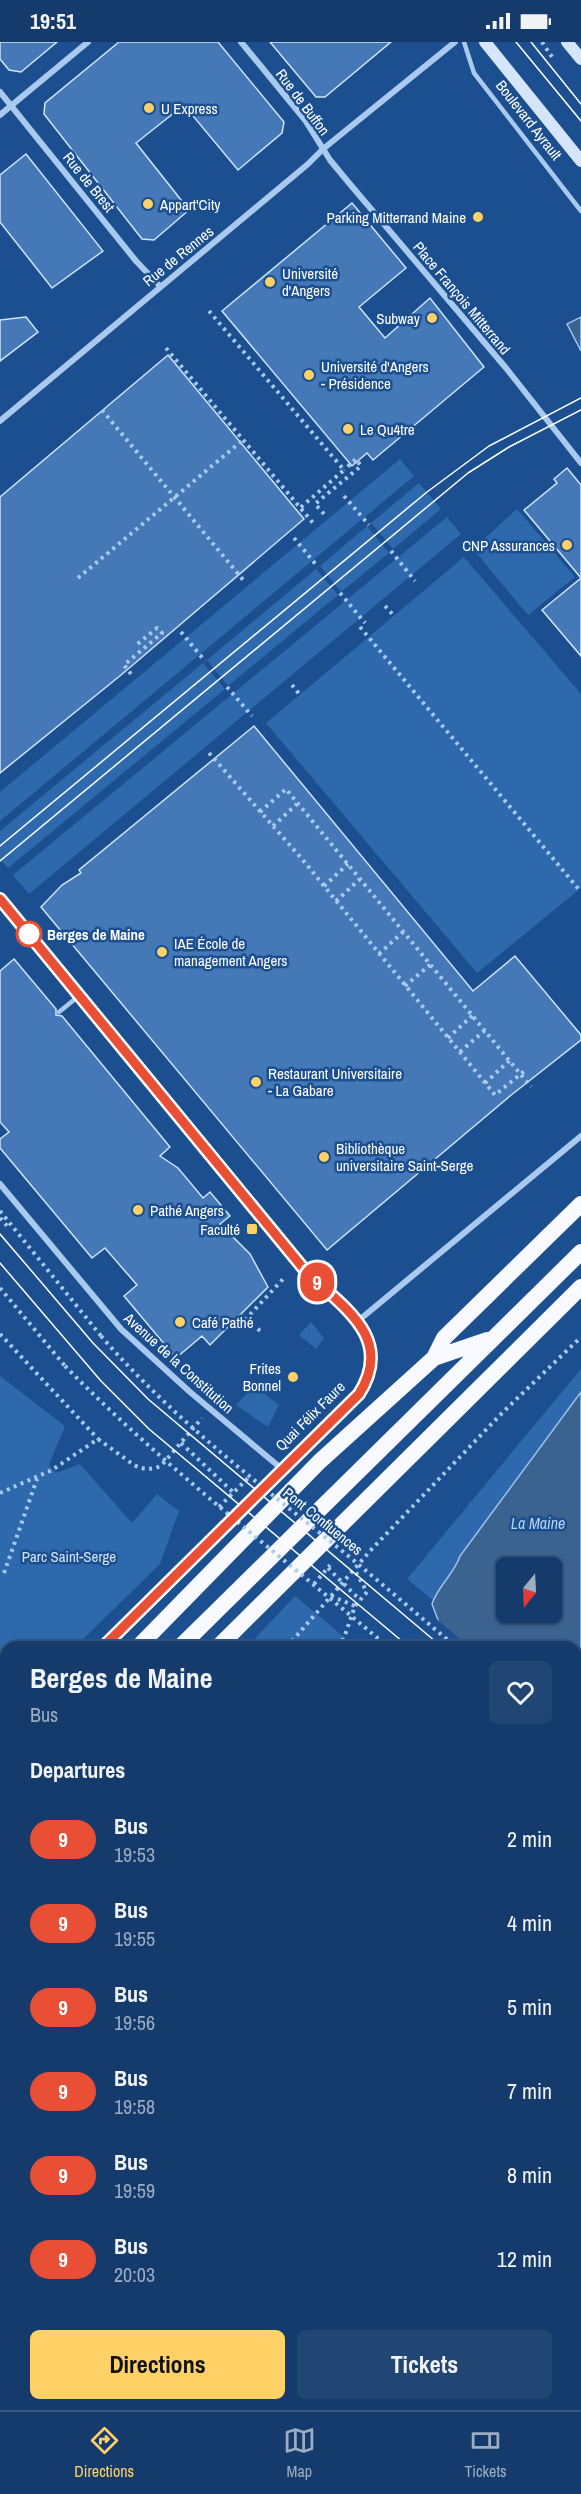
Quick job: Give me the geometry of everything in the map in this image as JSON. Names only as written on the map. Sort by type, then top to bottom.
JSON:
[{"type":"highway","points":[[144,1641],[319,1462],[434,1358],[444,1338],[581,1204]]},
{"type":"highway","points":[[186,1641],[581,1252]]},
{"type":"highway","points":[[224,1641],[581,1287]]},
{"type":"highway","points":[[434,1358],[492,1338]]},
{"type":"main road","name":"Boulevard Ayrault","points":[[485,42],[581,161]]},
{"type":"main road","points":[[567,42],[581,59]]},
{"type":"street","points":[[0,115],[88,42]]},
{"type":"street","name":"Rue de Buffon","points":[[241,42],[305,120],[323,149]]},
{"type":"street","name":"Rue de Rennes","points":[[0,421],[308,164],[323,149],[455,42]]},
{"type":"street","name":"Rue de Brest","points":[[0,92],[136,261],[160,286]]},
{"type":"street","name":"Place François Mitterrand","points":[[323,149],[349,183],[506,368],[581,463]]},
{"type":"street","points":[[0,900],[308,1274],[358,1321],[581,1136]]},
{"type":"street","name":"Avenue de la Constitution","points":[[0,1184],[121,1329],[190,1392],[282,1469]]},
{"type":"street","name":"Quai Félix Faure","points":[[108,1641],[359,1394],[369,1379],[372,1361],[370,1345],[358,1321]]},
{"type":"lane","name":"Boulevard Ayrault","points":[[464,42],[474,73],[581,211]]},
{"type":"lane","points":[[59,1012],[80,995]]},
{"type":"path","points":[[542,42],[552,57]]},
{"type":"path","points":[[209,311],[344,470]]},
{"type":"path","points":[[166,348],[313,523]]},
{"type":"path","points":[[102,410],[244,580]]},
{"type":"path","points":[[78,578],[243,440]]},
{"type":"path","points":[[300,508],[357,459],[361,466],[315,504],[324,514]]},
{"type":"path","points":[[344,496],[369,525]]},
{"type":"path","points":[[294,538],[318,567]]},
{"type":"path","points":[[391,551],[416,581]]},
{"type":"path","points":[[340,593],[365,623]]},
{"type":"path","points":[[385,606],[395,616]]},
{"type":"path","points":[[360,627],[581,892]]},
{"type":"path","points":[[131,674],[124,665],[162,633],[157,628],[135,646]]},
{"type":"path","points":[[182,632],[205,661]]},
{"type":"path","points":[[292,685],[300,695]]},
{"type":"path","points":[[226,687],[252,716]]},
{"type":"path","points":[[209,753],[324,886],[495,1095],[527,1069]]},
{"type":"path","points":[[261,812],[285,789],[531,1087]]},
{"type":"path","points":[[273,826],[297,804]]},
{"type":"path","points":[[324,886],[348,864]]},
{"type":"path","points":[[336,901],[360,879]]},
{"type":"path","points":[[379,954],[404,931]]},
{"type":"path","points":[[405,986],[430,964]]},
{"type":"path","points":[[448,1038],[473,1015]]},
{"type":"path","points":[[460,1052],[485,1030]]},
{"type":"path","points":[[485,1083],[510,1060]]},
{"type":"path","points":[[0,1211],[10,1229]]},
{"type":"path","points":[[0,1218],[10,1229]]},
{"type":"path","name":"Pont Confluences","points":[[10,1229],[125,1364],[176,1414],[249,1478],[343,1551],[449,1641]]},
{"type":"path","points":[[246,1320],[283,1279]]},
{"type":"path","points":[[0,1288],[65,1366],[109,1410],[219,1507],[381,1641]]},
{"type":"path","points":[[240,1316],[263,1333]]},
{"type":"path","points":[[0,1334],[98,1439],[134,1465],[147,1469],[161,1466],[205,1415]]},
{"type":"path","points":[[292,1641],[354,1569],[502,1413],[581,1337]]},
{"type":"path","points":[[0,1493],[37,1478],[98,1439]]},
{"type":"path","points":[[181,1443],[234,1493]]},
{"type":"path","points":[[4,1573],[37,1478]]},
{"type":"path","points":[[219,1507],[249,1478]]},
{"type":"path","points":[[314,1584],[343,1551]]},
{"type":"path","points":[[328,1568],[360,1600]]},
{"type":"path","points":[[342,1641],[355,1606],[367,1592],[354,1569]]},
{"type":"path","points":[[331,1596],[355,1606]]},
{"type":"green space","points":[[400,459],[414,476],[0,821],[0,792]]},
{"type":"green space","points":[[419,483],[441,509],[393,549],[371,523]]},
{"type":"green space","points":[[517,509],[575,577],[528,615],[473,549]]},
{"type":"green space","points":[[447,517],[461,534],[29,894],[13,875]]},
{"type":"green space","points":[[367,526],[389,553],[341,592],[320,566]]},
{"type":"green space","points":[[464,557],[581,694],[581,888],[477,973],[266,723]]},
{"type":"green space","points":[[316,569],[338,595],[228,686],[207,660]]},
{"type":"green space","points":[[203,663],[225,689],[8,868],[0,859],[0,831]]},
{"type":"green space","points":[[311,1322],[324,1338],[316,1349],[299,1335]]},
{"type":"green space","points":[[581,1369],[581,1426],[513,1557],[496,1557],[496,1592],[476,1636],[407,1579]]},
{"type":"green space","name":"Parc Saint-Serge","points":[[0,1376],[65,1426],[49,1465],[56,1473],[80,1464],[132,1523],[157,1494],[179,1511],[160,1564],[81,1641],[0,1641]]},
{"type":"green space","points":[[254,1386],[279,1405],[268,1427],[236,1405]]},
{"type":"green space","points":[[295,1596],[349,1641],[253,1641]]},
{"type":"water","points":[[581,317],[581,351],[567,324]]},
{"type":"water","name":"La Maine","points":[[581,1392],[581,1641],[419,1641],[438,1620],[432,1604],[438,1591],[454,1569],[460,1556]]},
{"type":"pier","points":[[433,1616],[462,1641],[416,1641],[434,1621]]},
{"type":"building","points":[[0,42],[57,42],[21,72],[9,70],[0,59]]},
{"type":"building","points":[[119,42],[218,42],[284,122],[282,133],[238,170],[184,105],[136,143],[189,210],[154,240],[142,239],[44,114],[45,103]]},
{"type":"building","points":[[270,42],[391,42],[325,97],[316,97]]},
{"type":"building","points":[[26,154],[103,251],[52,288],[0,222],[0,175]]},
{"type":"building","points":[[352,203],[406,268],[359,307],[385,338],[430,298],[484,367],[373,460],[367,453],[352,466],[222,311]]},
{"type":"building","points":[[26,317],[38,332],[0,361],[0,320]]},
{"type":"building","points":[[168,355],[304,519],[121,675],[0,773],[0,497]]},
{"type":"building","name":"CNP Assurances","points":[[567,468],[581,485],[581,578],[524,510],[557,483],[554,479]]},
{"type":"building","points":[[581,578],[581,656],[542,610]]},
{"type":"building","points":[[254,726],[473,991],[515,956],[581,1035],[581,1040],[510,1096],[327,1250],[41,907],[62,885],[81,873],[79,870]]},
{"type":"building","name":"Pathé Angers","points":[[14,959],[56,1009],[56,1015],[62,1016],[170,1147],[160,1156],[178,1168],[203,1198],[210,1192],[230,1216],[220,1224],[250,1254],[268,1287],[210,1345],[202,1336],[176,1358],[124,1296],[137,1285],[105,1248],[92,1258],[0,1148],[0,1139],[9,1132],[0,1122],[0,971]]},
{"type":"tram line","points":[[516,42],[581,121]]},
{"type":"tram line","points":[[531,42],[581,104]]},
{"type":"tram line","points":[[0,846],[427,492],[489,446],[581,398]]},
{"type":"tram line","points":[[0,861],[468,473],[509,447],[581,410]]},
{"type":"tram line","points":[[0,1234],[93,1343],[148,1399],[435,1641]]},
{"type":"tram line","points":[[0,1263],[101,1381],[149,1429],[402,1641]]},
{"type":"bus line","name":"9","points":[[0,899],[308,1274],[358,1321],[370,1345],[372,1361],[369,1379],[359,1394],[109,1641]]},
{"type":"place","name":"U Express","points":[[149,108]]},
{"type":"place","name":"Appart'City","points":[[148,204]]},
{"type":"place","name":"Parking Mitterrand Maine","points":[[478,217]]},
{"type":"place","name":"Université d'Angers","points":[[270,282]]},
{"type":"place","name":"Subway","points":[[432,318]]},
{"type":"place","name":"Université d'Angers - Présidence","points":[[309,375]]},
{"type":"place","name":"Le Qu4tre","points":[[348,429]]},
{"type":"place","name":"CNP Assurances","points":[[567,545]]},
{"type":"place","name":"Berges de Maine","points":[[29,934]]},
{"type":"place","name":"IAE École de management Angers","points":[[162,952]]},
{"type":"place","name":"Restaurant Universitaire - La Gabare","points":[[256,1082]]},
{"type":"place","name":"Bibliothèque universitaire Saint-Serge","points":[[324,1157]]},
{"type":"place","name":"Pathé Angers","points":[[138,1210]]},
{"type":"place","name":"Faculté","points":[[252,1229]]},
{"type":"place","name":"Café Pathé","points":[[180,1322]]},
{"type":"place","name":"Frites Bonnel","points":[[293,1377]]}]
